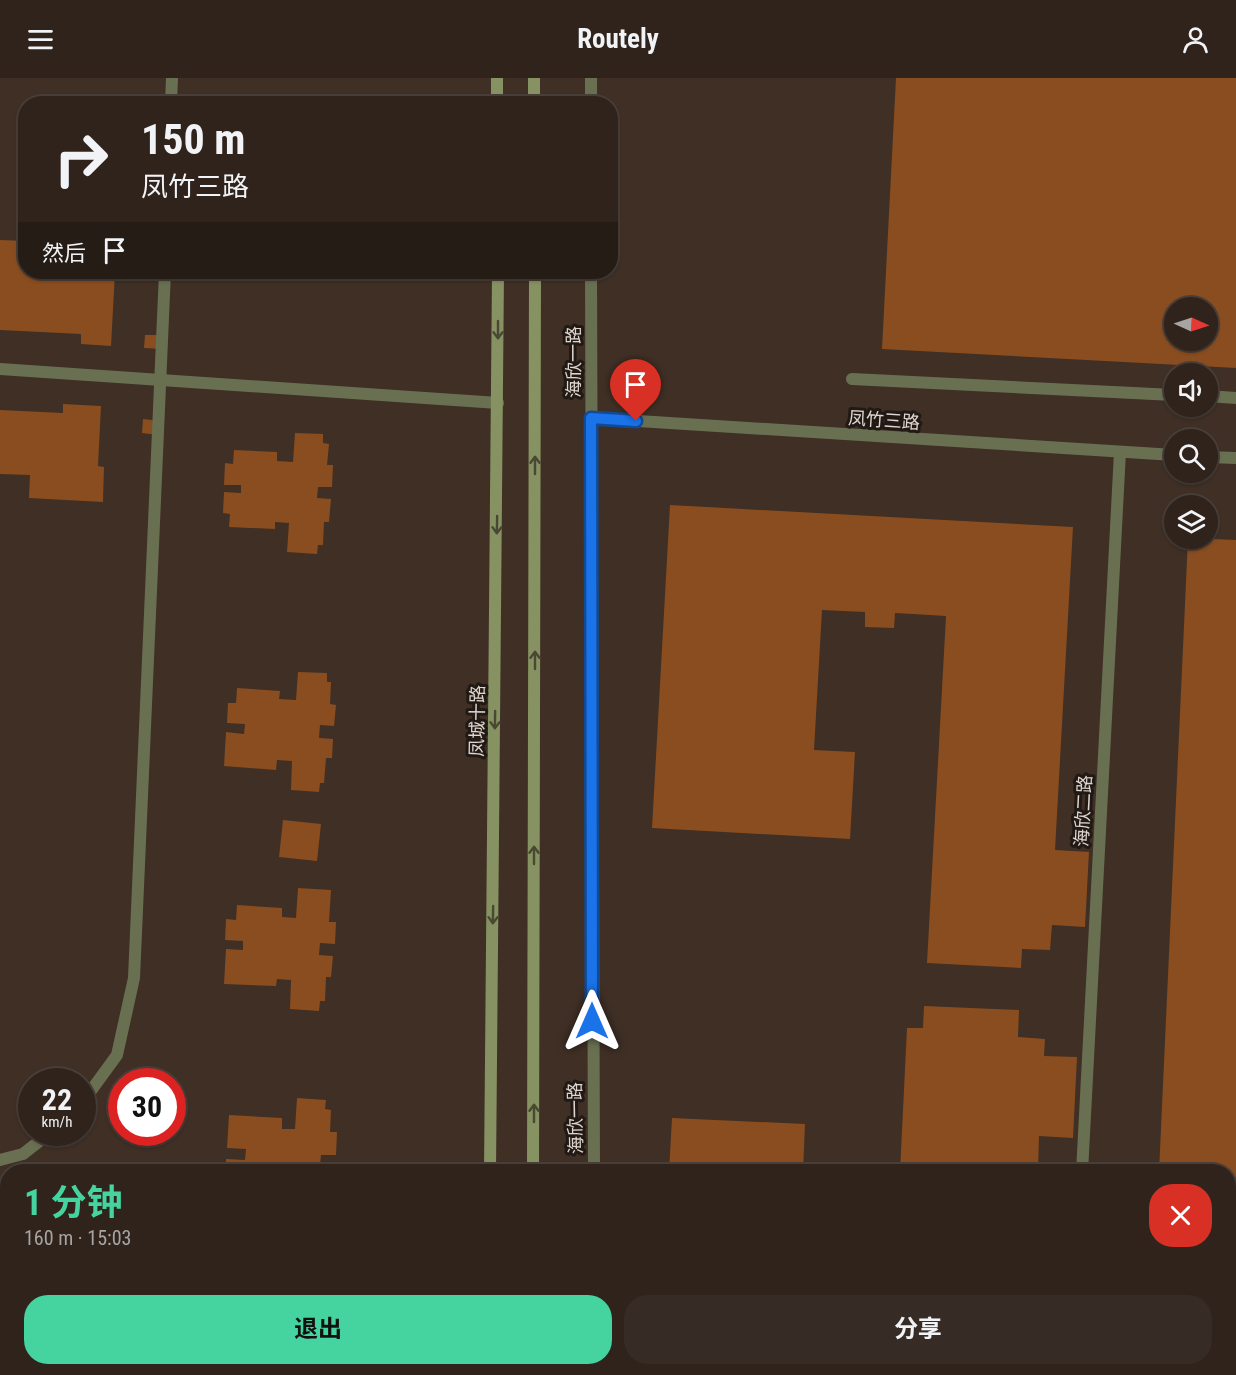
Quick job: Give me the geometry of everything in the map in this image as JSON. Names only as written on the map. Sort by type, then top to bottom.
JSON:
[{"type":"main road","points":[[497,78],[497,96]]},
{"type":"main road","points":[[534,78],[534,96]]},
{"type":"main road","name":"凤城十路","points":[[490,1164],[498,279]]},
{"type":"main road","points":[[533,1164],[535,279]]},
{"type":"street","points":[[171,96],[172,78]]},
{"type":"street","points":[[591,78],[591,96]]},
{"type":"street","points":[[96,1083],[117,1055],[134,978],[165,279]]},
{"type":"street","name":"海欣一路","points":[[591,279],[594,1164]]},
{"type":"street","points":[[0,369],[498,403]]},
{"type":"street","points":[[852,380],[1164,395]]},
{"type":"street","points":[[1218,397],[1236,398]]},
{"type":"street","name":"凤竹三路","points":[[591,418],[1164,454]]},
{"type":"street","name":"海欣二路","points":[[1082,1164],[1120,452]]},
{"type":"street","points":[[1218,457],[1236,458]]},
{"type":"street","points":[[0,1160],[23,1154],[33,1146]]},
{"type":"building","points":[[896,78],[1236,78],[1236,368],[1218,367],[1218,363],[1164,364],[882,349]]},
{"type":"building","points":[[0,240],[18,241],[18,279],[115,279],[111,346],[81,344],[81,334],[0,330]]},
{"type":"building","points":[[145,335],[161,335],[161,349],[144,348]]},
{"type":"building","points":[[63,404],[101,406],[98,466],[104,467],[103,502],[29,498],[30,475],[0,474],[0,410],[63,413]]},
{"type":"building","points":[[143,419],[161,421],[159,435],[142,433]]},
{"type":"building","points":[[295,433],[323,434],[323,443],[329,444],[327,465],[333,465],[332,487],[318,487],[317,498],[331,499],[329,522],[324,522],[323,545],[318,545],[317,554],[287,552],[289,523],[275,522],[275,529],[229,527],[230,514],[223,513],[224,492],[241,493],[241,485],[224,485],[225,463],[233,464],[234,450],[277,452],[277,461],[293,462]]},
{"type":"building","points":[[670,505],[1073,527],[1055,850],[1089,852],[1085,927],[1052,925],[1050,950],[1022,949],[1021,968],[927,963],[946,616],[895,613],[894,628],[865,627],[865,612],[822,610],[814,750],[855,752],[850,839],[652,828]]},
{"type":"building","points":[[1218,539],[1236,540],[1236,1164],[1159,1164],[1187,549],[1218,549]]},
{"type":"building","points":[[298,672],[327,673],[327,682],[331,682],[330,704],[336,705],[334,726],[320,725],[319,738],[333,739],[332,758],[326,758],[324,783],[320,783],[319,792],[291,790],[292,761],[277,760],[276,770],[224,766],[226,732],[244,734],[245,724],[227,723],[228,703],[236,703],[237,688],[280,691],[279,699],[296,700]]},
{"type":"building","points":[[283,820],[321,824],[317,861],[279,857]]},
{"type":"building","points":[[298,888],[331,890],[329,922],[336,922],[335,944],[320,943],[319,955],[333,956],[331,977],[326,977],[325,1001],[320,1001],[319,1011],[290,1009],[291,980],[277,979],[276,986],[224,984],[226,949],[243,950],[243,941],[225,940],[226,919],[236,920],[237,905],[282,908],[282,917],[296,918]]},
{"type":"building","points":[[924,1006],[1019,1010],[1018,1037],[1045,1039],[1044,1056],[1077,1057],[1073,1138],[1039,1136],[1038,1164],[900,1164],[907,1028],[923,1028]]},
{"type":"building","points":[[297,1098],[326,1100],[325,1109],[331,1110],[330,1132],[337,1132],[336,1155],[321,1155],[320,1164],[226,1164],[226,1159],[245,1160],[246,1149],[227,1148],[229,1115],[282,1118],[282,1129],[295,1129]]},
{"type":"building","points":[[672,1118],[805,1124],[803,1164],[669,1164]]},
{"type":"route","points":[[592,1021],[591,418],[636,421]]}]
